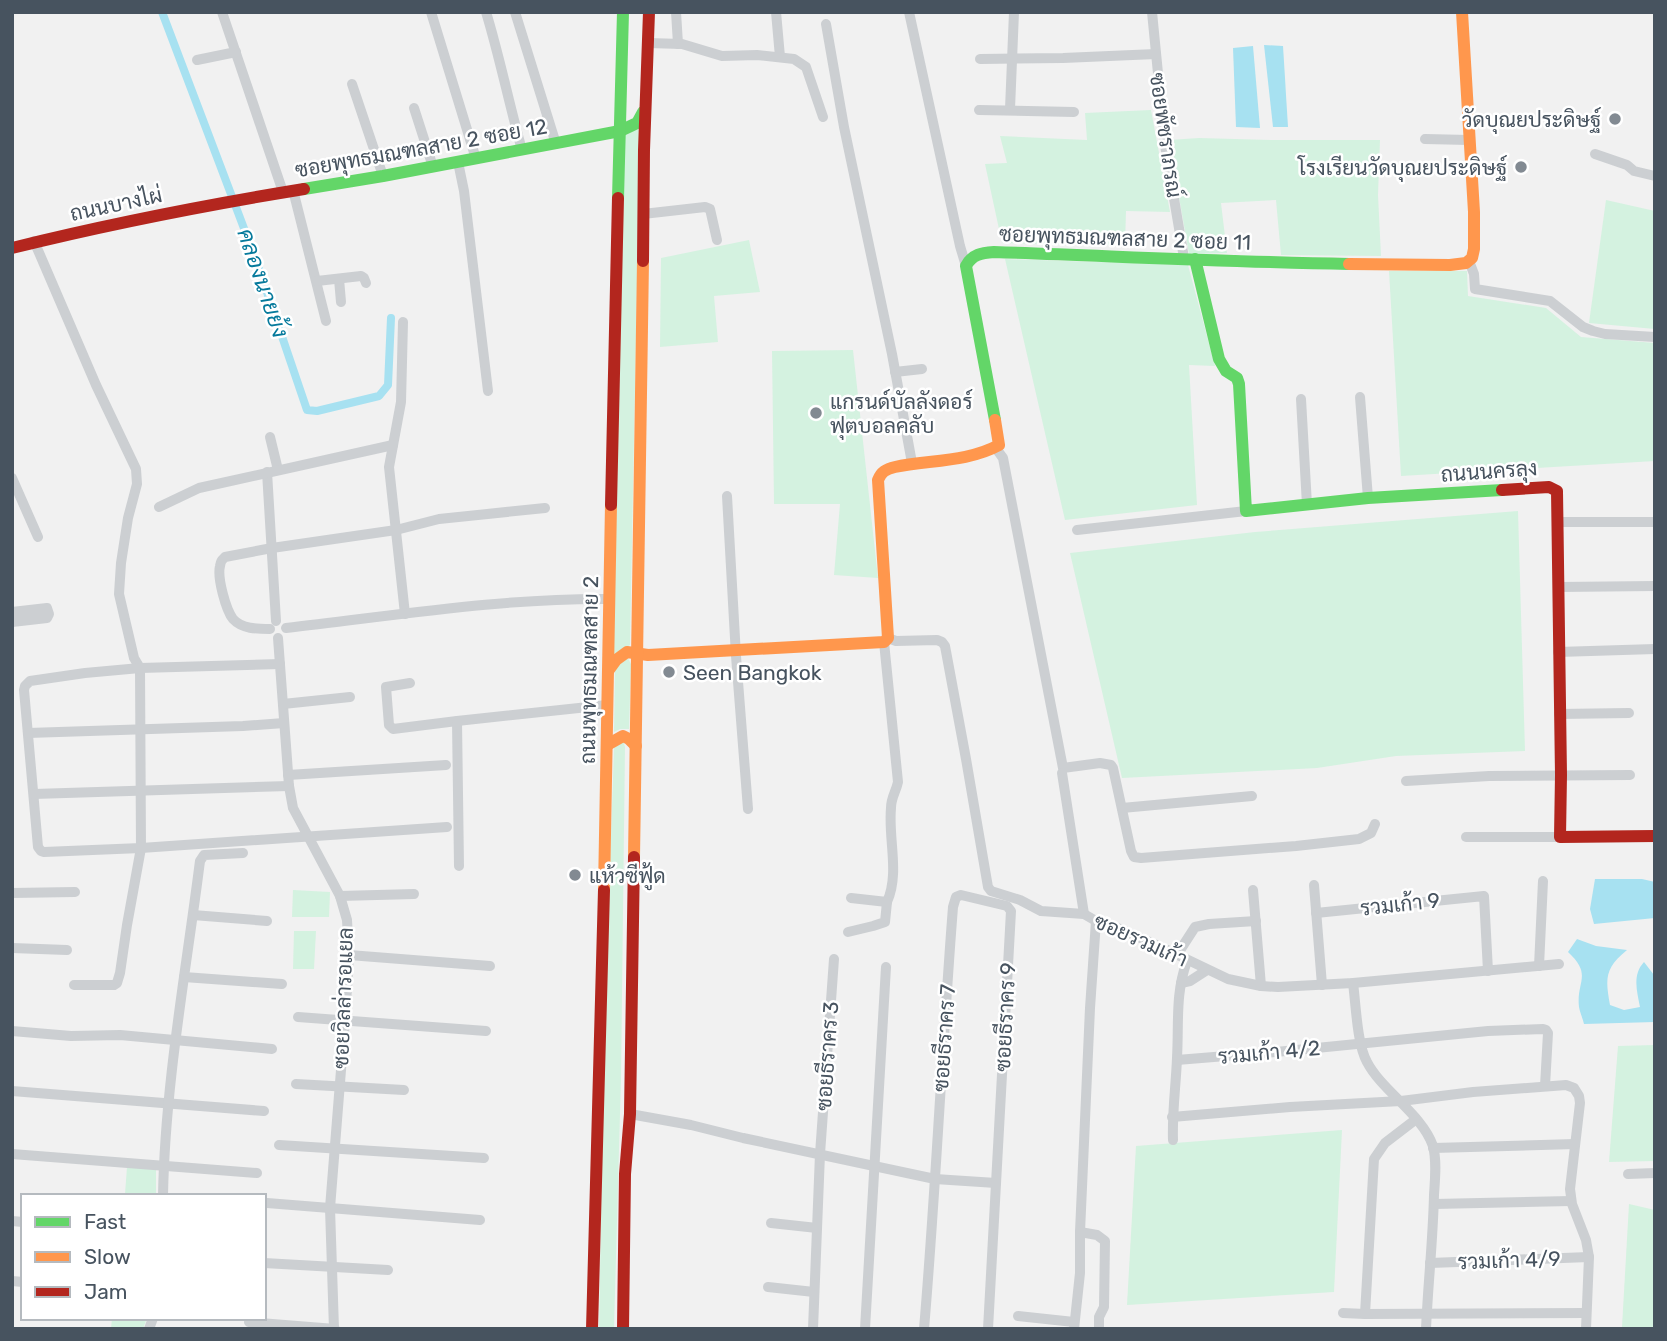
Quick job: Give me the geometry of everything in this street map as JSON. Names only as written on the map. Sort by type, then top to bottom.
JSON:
[{"type":"street","points":[[222,12],[288,191],[317,281],[326,321]]},
{"type":"street","points":[[431,12],[476,159]]},
{"type":"street","points":[[486,12],[501,61],[504,83],[522,150]]},
{"type":"street","points":[[515,12],[556,144]]},
{"type":"street","name":"ถนนพุทธมณฑลสาย 2","points":[[592,1329],[623,12]]},
{"type":"street","points":[[623,1329],[625,1174],[630,1114],[644,109],[649,12]]},
{"type":"street","points":[[676,12],[678,44]]},
{"type":"street","points":[[776,12],[780,57]]},
{"type":"street","points":[[848,932],[885,922],[892,886],[891,806],[898,782],[886,640],[878,480],[885,470],[912,463],[974,455],[999,445],[965,266],[909,12]]},
{"type":"street","points":[[1010,109],[1014,12]]},
{"type":"street","name":"ซอยพัชราภรณ์","points":[[1152,12],[1165,145],[1190,259]]},
{"type":"street","points":[[1462,12],[1474,212],[1472,258],[1469,261],[1474,274],[1475,289],[1550,301],[1583,327],[1593,331],[1655,337]]},
{"type":"street","points":[[826,24],[844,127],[912,463]]},
{"type":"street","points":[[623,43],[635,57],[642,56],[648,45]]},
{"type":"street","points":[[648,45],[678,44],[722,56],[757,55],[794,59],[806,67],[823,117]]},
{"type":"street","points":[[197,60],[236,52]]},
{"type":"street","points":[[981,59],[1156,54]]},
{"type":"street","points":[[352,84],[383,176]]},
{"type":"street","points":[[414,108],[433,167]]},
{"type":"street","points":[[620,131],[637,123],[644,109]]},
{"type":"street","points":[[979,110],[1074,112]]},
{"type":"street","name":"ซอยพุทธมณฑลสาย 2 ซอย 12","points":[[235,200],[383,176],[620,131]]},
{"type":"street","points":[[1425,139],[1469,140]]},
{"type":"street","points":[[1595,154],[1627,165],[1634,171],[1655,176]]},
{"type":"street","points":[[458,162],[464,191],[488,391]]},
{"type":"street","name":"ถนนบางไผ่","points":[[12,248],[34,241],[235,200]]},
{"type":"street","points":[[643,214],[705,207],[710,209],[716,240]]},
{"type":"street","points":[[34,241],[96,385],[136,469],[137,484],[128,518],[118,594],[134,658],[140,668],[141,848],[117,983],[74,985]]},
{"type":"street","name":"ซอยพุทธมณฑลสาย 2 ซอย 11","points":[[965,266],[969,259],[977,254],[994,252],[1233,262],[1450,265],[1469,261]]},
{"type":"street","points":[[1077,530],[1246,511],[1239,384],[1237,378],[1226,371],[1219,359],[1190,259]]},
{"type":"street","points":[[317,281],[361,276],[366,283]]},
{"type":"street","points":[[339,279],[341,302]]},
{"type":"street","points":[[403,322],[401,402],[389,467],[405,614]]},
{"type":"street","points":[[894,372],[922,369]]},
{"type":"street","points":[[1360,397],[1368,498]]},
{"type":"street","points":[[1301,400],[1307,505]]},
{"type":"street","points":[[270,437],[278,470]]},
{"type":"street","points":[[159,507],[199,488],[393,445]]},
{"type":"street","points":[[995,447],[1003,458],[1063,768],[1100,763],[1111,765],[1134,857],[1359,839],[1371,833],[1375,824]]},
{"type":"street","points":[[267,472],[272,548],[273,625],[273,636],[278,638],[285,634],[284,623],[273,625],[253,629],[234,620],[227,607],[219,576],[220,562],[225,557],[272,548],[396,530],[439,519],[545,508]]},
{"type":"street","points":[[12,478],[38,537]]},
{"type":"street","name":"ถนนนครลุง","points":[[1246,511],[1368,498],[1549,486],[1555,489],[1558,494],[1560,837]]},
{"type":"street","points":[[727,496],[735,651],[748,809]]},
{"type":"street","points":[[1557,523],[1655,522]]},
{"type":"street","points":[[1559,587],[1655,586]]},
{"type":"street","points":[[286,628],[538,600],[608,599]]},
{"type":"street","name":"ซอยวิลล่ารอแยล","points":[[278,638],[288,781],[293,808],[340,896],[347,920],[349,955],[330,1208],[334,1329]]},
{"type":"street","points":[[608,671],[616,660],[627,652],[735,651],[886,640]]},
{"type":"street","name":"ซอยรวมเก้า","points":[[886,640],[937,640],[945,646],[988,887],[991,891],[1020,900],[1041,911],[1084,914],[1228,979],[1261,986],[1353,983],[1559,964]]},
{"type":"street","points":[[1558,652],[1655,649]]},
{"type":"street","points":[[280,664],[140,668],[30,681],[24,690],[38,847],[41,851],[141,848],[447,827]]},
{"type":"street","points":[[410,683],[386,687],[390,728],[607,705]]},
{"type":"street","points":[[283,704],[350,697]]},
{"type":"street","points":[[1559,714],[1629,713]]},
{"type":"street","points":[[457,720],[459,866]]},
{"type":"street","points":[[29,733],[284,723]]},
{"type":"street","points":[[607,745],[624,736],[636,746]]},
{"type":"street","points":[[34,794],[141,791],[288,781],[446,765]]},
{"type":"street","points":[[1062,773],[1084,914]]},
{"type":"street","points":[[1406,781],[1489,776],[1630,775]]},
{"type":"street","points":[[1122,808],[1252,796]]},
{"type":"street","points":[[1466,837],[1655,836]]},
{"type":"street","points":[[163,1194],[169,1103],[201,857],[243,853]]},
{"type":"street","points":[[1539,966],[1543,881]]},
{"type":"street","points":[[1482,884],[1488,971]]},
{"type":"street","points":[[1314,886],[1322,985]]},
{"type":"street","points":[[1253,890],[1261,986]]},
{"type":"street","points":[[12,893],[75,892]]},
{"type":"street","points":[[340,896],[414,894]]},
{"type":"street","name":"ซอยธีราคร 9","points":[[956,897],[961,895],[1007,906],[1011,911],[996,1183]]},
{"type":"street","name":"รวมเก้า 9","points":[[1316,913],[1484,896]]},
{"type":"street","name":"ซอยธีราคร 7","points":[[924,1329],[946,995],[956,897]]},
{"type":"street","points":[[851,898],[887,902]]},
{"type":"street","points":[[193,915],[267,921]]},
{"type":"street","points":[[1018,1317],[1074,1325],[1080,1273],[1096,920]]},
{"type":"street","points":[[1177,955],[1195,927],[1256,921]]},
{"type":"street","points":[[12,948],[67,950]]},
{"type":"street","points":[[349,955],[490,966]]},
{"type":"street","name":"ซอยธีราคร 3","points":[[813,1329],[820,1154],[834,959]]},
{"type":"street","points":[[1173,1140],[1178,996],[1187,961]]},
{"type":"street","points":[[865,1329],[887,967]]},
{"type":"street","points":[[1181,983],[1190,981],[1207,970]]},
{"type":"street","points":[[184,977],[282,984]]},
{"type":"street","points":[[1353,983],[1362,1044],[1368,1065],[1422,1126],[1433,1147],[1434,1204],[1426,1329]]},
{"type":"street","points":[[298,1017],[486,1031]]},
{"type":"street","name":"รวมเก้า 4/2","points":[[1177,1060],[1488,1031],[1543,1029],[1548,1033],[1545,1086]]},
{"type":"street","points":[[12,1031],[71,1036],[120,1035],[272,1049]]},
{"type":"street","points":[[296,1084],[404,1090]]},
{"type":"street","points":[[1172,1117],[1401,1101],[1473,1091],[1566,1085],[1574,1088],[1580,1102],[1570,1189],[1589,1257],[1586,1329]]},
{"type":"street","points":[[12,1091],[264,1111]]},
{"type":"street","points":[[630,1114],[935,1179],[996,1183],[988,1329]]},
{"type":"street","points":[[1365,1314],[1374,1159],[1385,1143],[1415,1120]]},
{"type":"street","points":[[1433,1147],[1575,1144]]},
{"type":"street","points":[[279,1145],[484,1158]]},
{"type":"street","points":[[12,1154],[257,1173]]},
{"type":"street","points":[[1628,1174],[1655,1173]]},
{"type":"street","points":[[1434,1204],[1572,1201]]},
{"type":"street","points":[[267,1203],[480,1220]]},
{"type":"street","points":[[771,1223],[817,1227]]},
{"type":"street","points":[[1080,1231],[1094,1233],[1104,1241],[1104,1307],[1099,1329]]},
{"type":"street","name":"รวมเก้า 4/9","points":[[1430,1263],[1589,1257]]},
{"type":"street","points":[[266,1263],[388,1270]]},
{"type":"street","points":[[768,1287],[814,1292]]},
{"type":"street","points":[[1343,1312],[1586,1313]]},
{"type":"street","points":[[249,1322],[334,1329]]},
{"type":"green space","points":[[1151,110],[1170,212],[1126,211],[1125,245],[1002,243],[985,164],[1007,163],[1000,136],[1087,140],[1085,113]]},
{"type":"green space","points":[[640,129],[630,645],[613,655],[625,135]]},
{"type":"green space","points":[[1169,140],[1380,140],[1378,195],[1381,256],[1281,255],[1276,200],[1221,203],[1227,253],[1189,254]]},
{"type":"green space","points":[[1606,200],[1655,211],[1655,329],[1589,323]]},
{"type":"green space","points":[[749,240],[760,292],[714,296],[718,342],[660,347],[661,258]]},
{"type":"green space","points":[[1005,259],[1188,265],[1215,366],[1189,365],[1197,505],[1065,520]]},
{"type":"green space","points":[[1389,271],[1467,271],[1468,296],[1546,308],[1581,337],[1655,343],[1655,461],[1401,476]]},
{"type":"green space","name":"แกรนด์บัลลังดอร์ ฟุตบอลคลับ","points":[[853,350],[878,578],[834,575],[840,504],[774,504],[772,351]]},
{"type":"green space","points":[[1518,511],[1525,751],[1396,756],[1317,768],[1122,778],[1070,553],[1255,532]]},
{"type":"green space","points":[[628,658],[631,664],[629,729],[614,732],[615,667]]},
{"type":"green space","points":[[623,740],[621,1078],[614,1329],[599,1329],[604,1042],[614,749],[615,743]]},
{"type":"green space","points":[[293,890],[330,892],[329,917],[292,917]]},
{"type":"green space","points":[[294,931],[316,931],[314,969],[293,969]]},
{"type":"green space","points":[[1655,1045],[1655,1161],[1609,1162],[1618,1046]]},
{"type":"green space","points":[[1342,1130],[1334,1292],[1127,1305],[1136,1146]]},
{"type":"green space","points":[[127,1167],[156,1168],[156,1194],[125,1194]]},
{"type":"green space","points":[[1629,1204],[1655,1210],[1655,1329],[1622,1327]]},
{"type":"green space","points":[[112,1320],[146,1320],[143,1329],[111,1329]]},
{"type":"water","points":[[1264,45],[1283,46],[1288,127],[1273,127]]},
{"type":"water","points":[[1253,46],[1260,128],[1236,127],[1233,48]]},
{"type":"water","points":[[1595,879],[1642,879],[1655,882],[1655,918],[1594,924],[1590,909]]},
{"type":"water","points":[[1577,939],[1596,946],[1627,950],[1614,962],[1607,980],[1610,1005],[1624,1010],[1640,1007],[1637,978],[1644,962],[1654,975],[1655,1022],[1584,1024],[1579,1007],[1582,973],[1576,960],[1568,952]]},
{"type":"waterway","name":"คลองนายย้ง","points":[[162,12],[256,260],[307,410],[317,411],[379,396],[388,385],[391,318]]},
{"type":"traffic: fast","points":[[618,198],[623,12]]},
{"type":"traffic: fast","points":[[304,189],[620,131],[637,123],[643,112]]},
{"type":"traffic: fast","points":[[995,420],[966,266],[978,255],[994,252],[1349,264]]},
{"type":"traffic: fast","points":[[1195,259],[1219,359],[1226,371],[1237,378],[1239,384],[1246,511],[1368,498],[1502,490]]},
{"type":"traffic: slow","points":[[1349,264],[1450,265],[1466,263],[1472,258],[1474,212],[1462,12]]},
{"type":"traffic: slow","points":[[634,857],[643,261]]},
{"type":"traffic: slow","points":[[608,671],[616,660],[627,652],[648,655],[884,642],[888,638],[879,477],[892,468],[961,458],[987,451],[999,445],[995,420]]},
{"type":"traffic: slow","points":[[604,890],[611,505]]},
{"type":"traffic: slow","points":[[607,745],[623,736],[636,746]]},
{"type":"traffic: jam","points":[[643,261],[649,12]]},
{"type":"traffic: jam","points":[[12,248],[158,216],[304,189]]},
{"type":"traffic: jam","points":[[611,505],[618,198]]},
{"type":"traffic: jam","points":[[1502,490],[1549,487],[1557,491],[1560,837],[1655,836]]},
{"type":"traffic: jam","points":[[623,1329],[634,857]]},
{"type":"traffic: jam","points":[[592,1329],[604,890]]},
{"type":"place","name":"วัดบุณยประดิษฐ์","points":[[1615,119]]},
{"type":"place","name":"โรงเรียนวัดบุณยประดิษฐ์","points":[[1521,167]]},
{"type":"place","name":"แกรนด์บัลลังดอร์ ฟุตบอลคลับ","points":[[816,413]]},
{"type":"place","name":"Seen Bangkok","points":[[669,672]]},
{"type":"place","name":"แห้วซีฟู้ด","points":[[575,875]]}]
